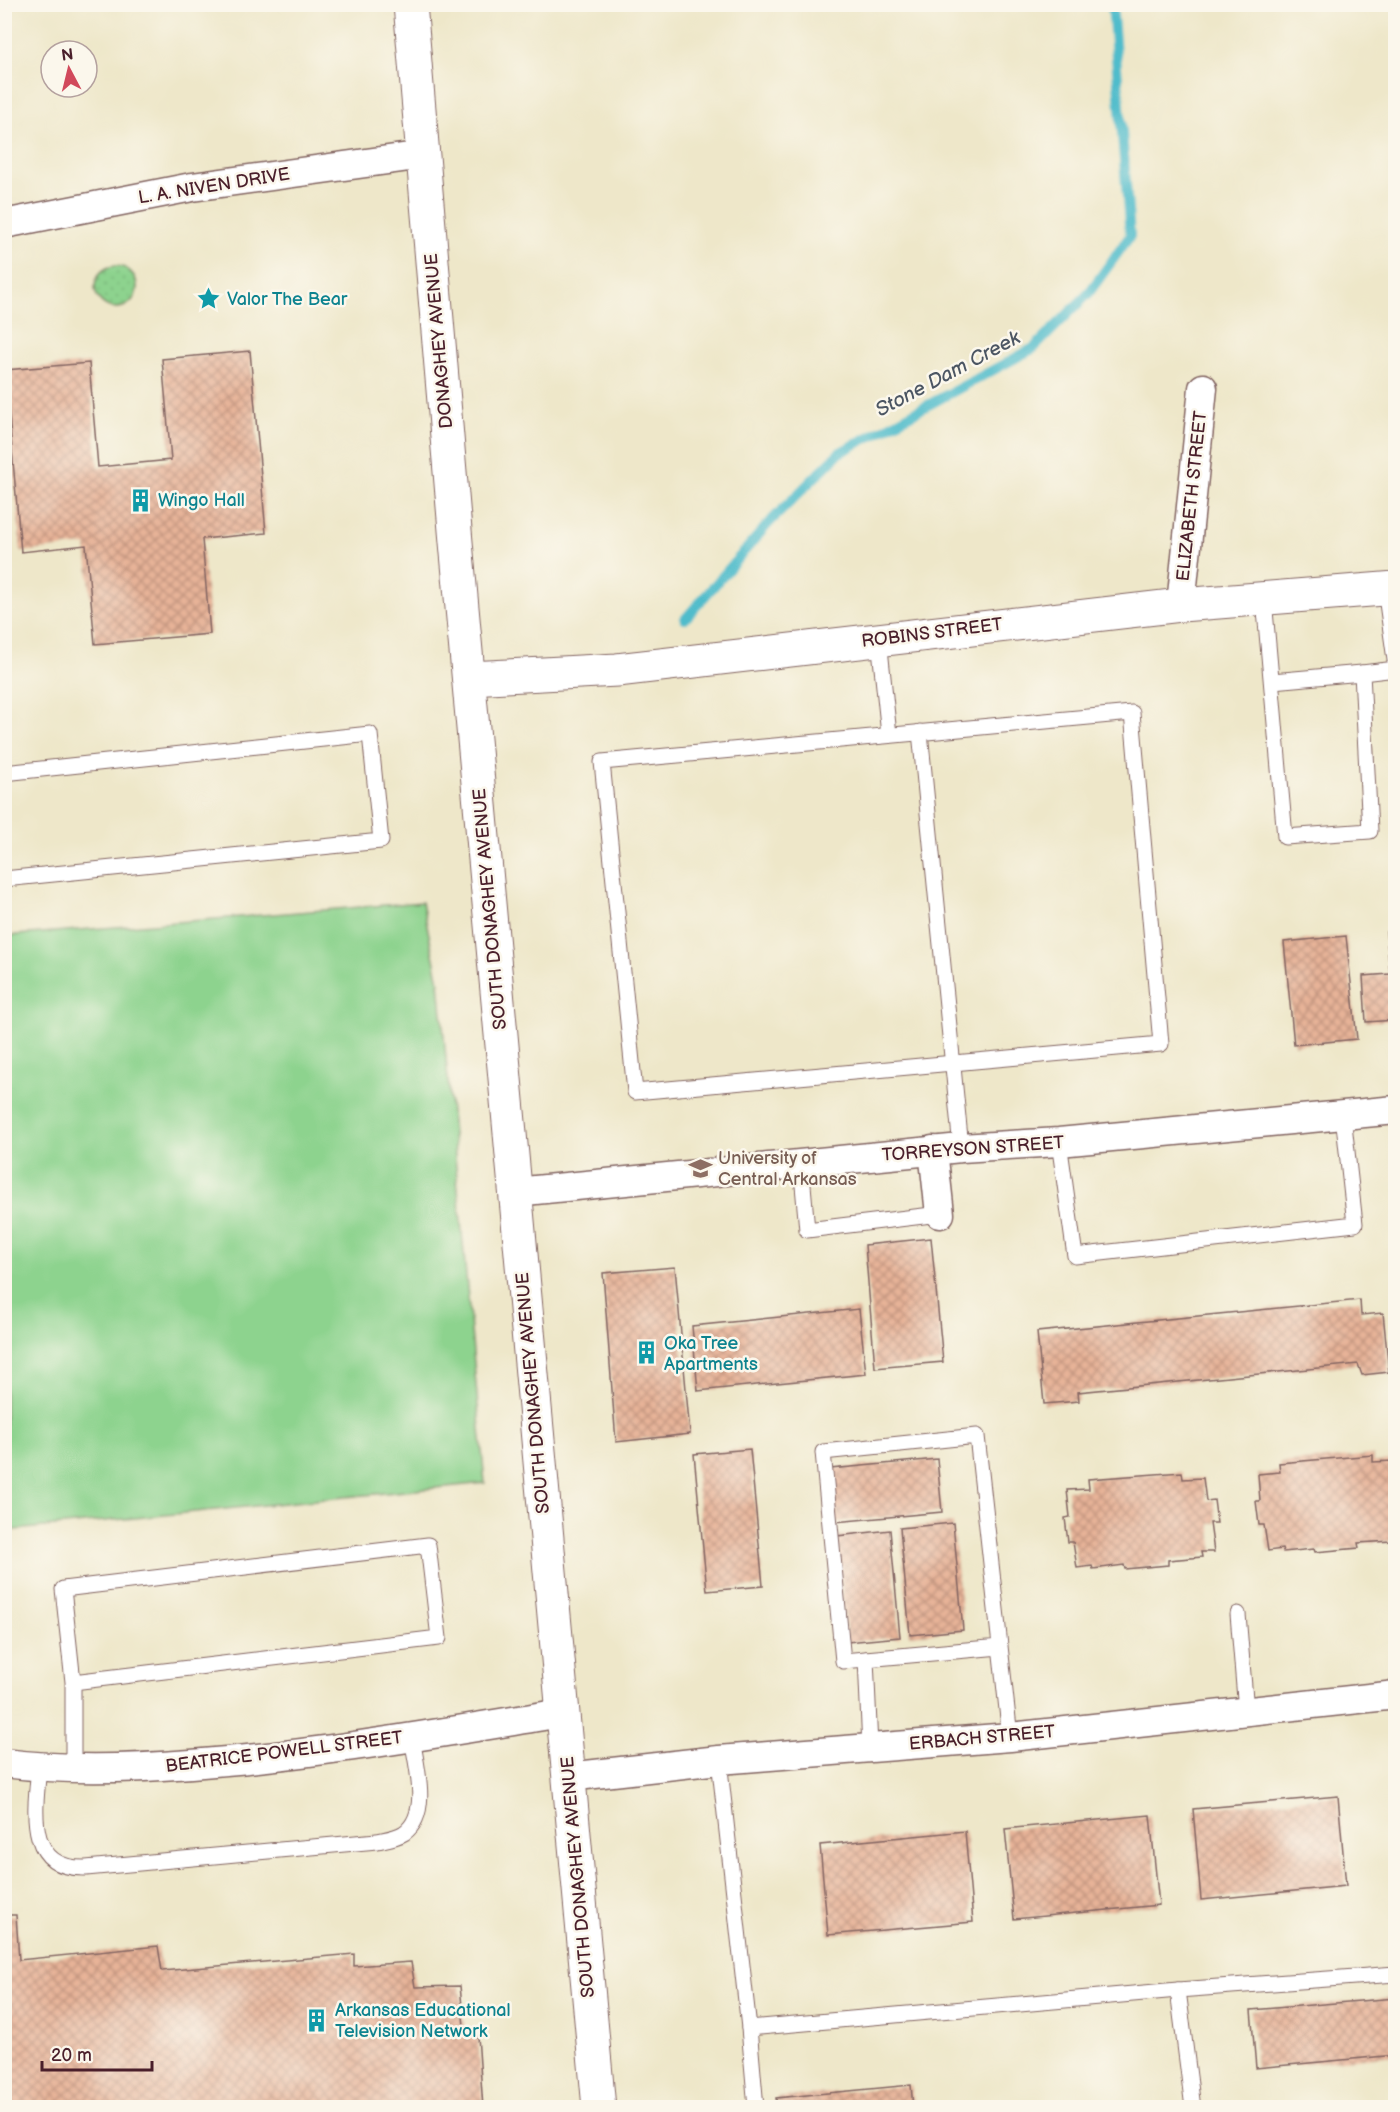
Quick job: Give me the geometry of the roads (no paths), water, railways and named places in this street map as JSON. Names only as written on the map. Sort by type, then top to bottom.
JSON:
[{"type":"street","name":"DONAGHEY AVENUE","points":[[411,4],[469,678]]},
{"type":"street","name":"L. A. NIVEN DRIVE","points":[[4,224],[192,187],[424,155]]},
{"type":"street","name":"ELIZABETH STREET","points":[[1181,605],[1203,388]]},
{"type":"street","name":"ROBINS STREET","points":[[469,678],[617,670],[1181,605],[1390,588]]},
{"type":"street","name":"SOUTH DONAGHEY AVENUE","points":[[469,678],[599,2108]]},
{"type":"street","name":"TORREYSON STREET","points":[[514,1192],[947,1149],[1059,1142],[1395,1110]]},
{"type":"street","points":[[940,1214],[947,1149]]},
{"type":"street","name":"ERBACH STREET","points":[[568,1777],[719,1760],[1010,1737],[1395,1695]]},
{"type":"street","name":"BEATRICE POWELL STREET","points":[[4,1763],[39,1768],[72,1768],[152,1767],[236,1761],[412,1738],[562,1713]]},
{"type":"lane","points":[[1272,681],[1395,668],[1390,588]]},
{"type":"lane","points":[[1264,599],[1285,837],[1370,831],[1362,673]]},
{"type":"lane","points":[[879,639],[889,735]]},
{"type":"lane","points":[[1132,713],[1161,1044],[635,1092],[602,762],[889,735],[1132,713]]},
{"type":"lane","points":[[920,732],[952,1064],[947,1149]]},
{"type":"lane","points":[[4,773],[370,734],[381,841],[4,879]]},
{"type":"lane","points":[[1059,1142],[1075,1256],[1355,1224],[1343,1115]]},
{"type":"lane","points":[[801,1163],[807,1230],[940,1214]]},
{"type":"lane","points":[[1000,1647],[843,1661],[823,1452],[977,1436],[1010,1737]]},
{"type":"lane","points":[[72,1768],[73,1682],[63,1589],[428,1545],[439,1638],[73,1682]]},
{"type":"lane","points":[[1238,1614],[1246,1712]]},
{"type":"lane","points":[[866,1659],[870,1747]]},
{"type":"lane","points":[[39,1768],[37,1835],[43,1848],[50,1858],[60,1865],[86,1868],[377,1841],[403,1834],[418,1815],[420,1799],[412,1738]]},
{"type":"lane","points":[[719,1760],[756,2108]]},
{"type":"lane","points":[[749,2028],[1178,1990],[1395,1974]]},
{"type":"lane","points":[[1178,1990],[1193,2108]]},
{"type":"waterway","name":"Stone Dam Creek","points":[[685,619],[769,523],[839,453],[1034,348],[1088,294],[1130,236],[1112,4]]},
{"type":"place","name":"Valor The Bear","points":[[209,299]]},
{"type":"place","name":"Wingo Hall","points":[[140,500]]},
{"type":"place","name":"University of Central Arkansas","points":[[700,1168]]},
{"type":"place","name":"Oka Tree Apartments","points":[[646,1353]]},
{"type":"place","name":"Arkansas Educational Television Network","points":[[317,2020]]}]
